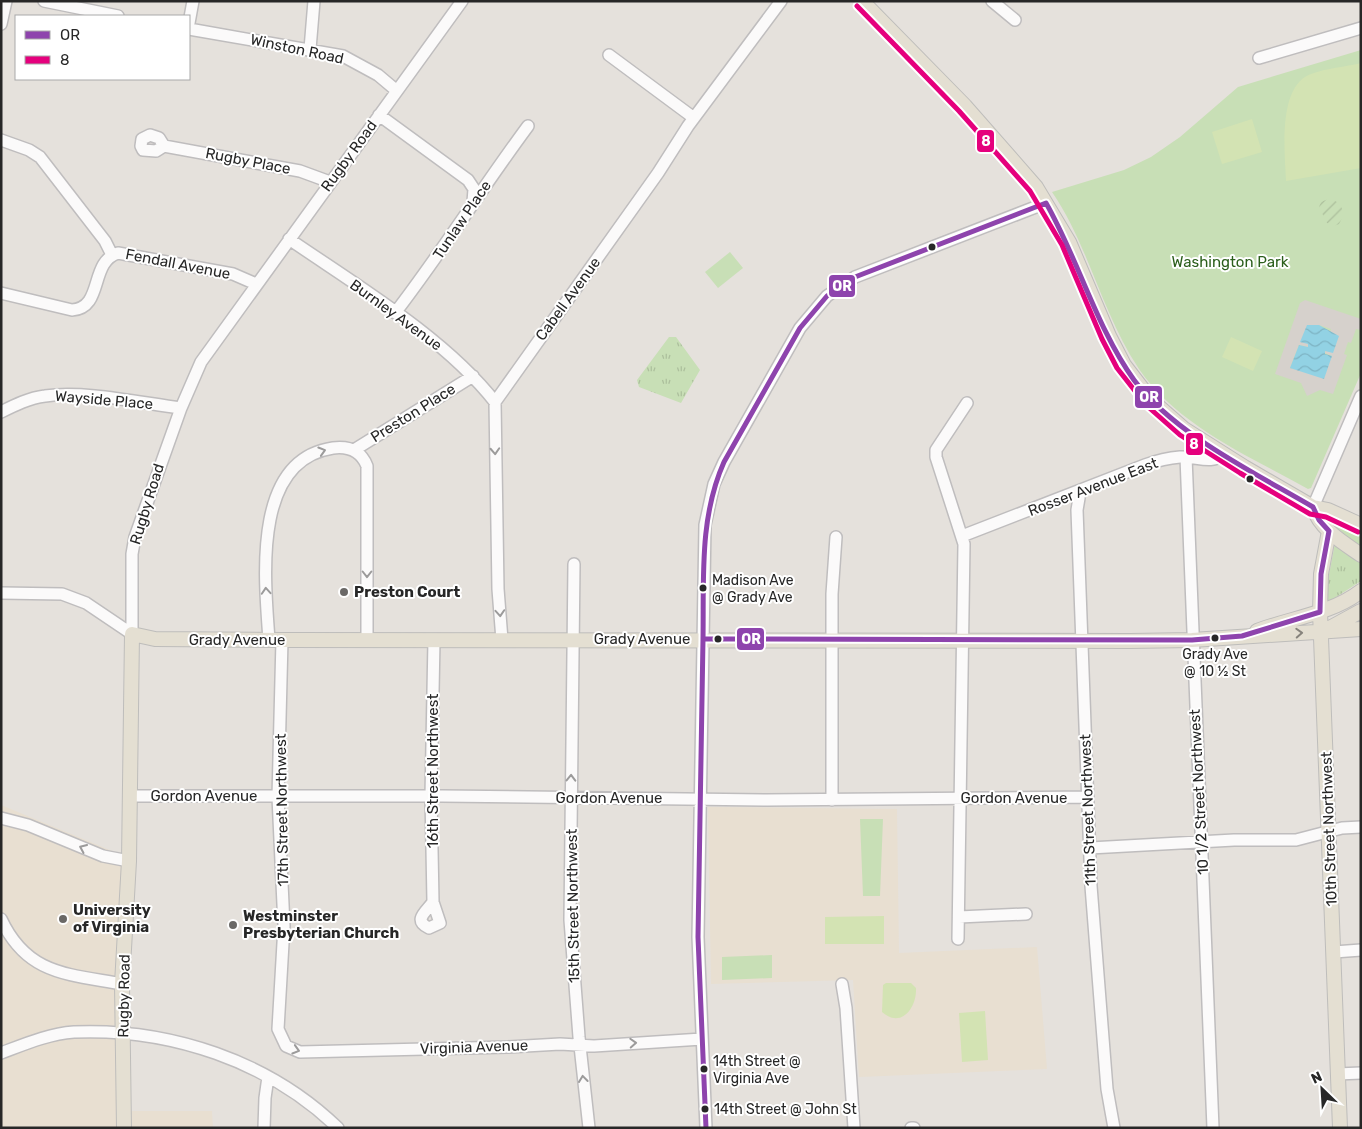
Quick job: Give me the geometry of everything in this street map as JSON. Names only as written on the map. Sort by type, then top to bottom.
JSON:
[{"type":"main road","points":[[862,1],[965,106],[1036,187],[1069,242],[1109,336],[1136,383],[1167,416],[1184,429],[1313,507],[1328,510],[1361,525]]},
{"type":"main road","points":[[1313,507],[1319,520],[1329,532],[1361,555]]},
{"type":"main road","name":"10th Street Northwest","points":[[1329,532],[1321,574],[1320,632],[1340,1128]]},
{"type":"main road","name":"Grady Avenue","points":[[1242,636],[1320,612],[1347,600],[1361,591]]},
{"type":"main road","points":[[1320,632],[1361,611]]},
{"type":"main road","name":"Grady Avenue","points":[[132,634],[155,639],[276,640],[1192,640],[1361,629]]},
{"type":"main road","name":"Rugby Road","points":[[124,1128],[122,990],[129,861],[132,634]]},
{"type":"street","points":[[1,24],[6,1]]},
{"type":"street","points":[[44,1],[113,15]]},
{"type":"street","points":[[190,18],[193,1]]},
{"type":"street","points":[[310,49],[314,1]]},
{"type":"street","name":"Rugby Road","points":[[132,634],[132,554],[135,537],[181,408],[201,362],[462,1]]},
{"type":"street","name":"Cabell Avenue","points":[[494,402],[658,173],[694,118],[781,1]]},
{"type":"street","points":[[992,1],[1015,20]]},
{"type":"street","points":[[1259,58],[1361,28]]},
{"type":"street","name":"Winston Road","points":[[190,29],[342,56],[361,65],[397,91]]},
{"type":"street","points":[[609,55],[694,118]]},
{"type":"street","points":[[379,115],[468,180],[474,189],[474,202]]},
{"type":"street","name":"Tunlaw Place","points":[[395,313],[461,224],[474,202],[528,126]]},
{"type":"street","name":"Fendall Avenue","points":[[1,140],[29,150],[49,166],[105,241],[112,255],[123,253],[233,274],[256,284]]},
{"type":"street","name":"Rugby Place","points":[[164,146],[300,171],[330,182]]},
{"type":"street","points":[[706,1128],[698,937],[705,525],[714,484],[724,462],[800,328],[827,296],[855,277],[1046,203]]},
{"type":"street","name":"Burnley Avenue","points":[[289,239],[424,334],[472,376],[494,402]]},
{"type":"street","points":[[1,293],[46,305],[79,310],[89,302],[103,262],[112,255]]},
{"type":"street","name":"Preston Place","points":[[354,450],[472,376]]},
{"type":"street","name":"Wayside Place","points":[[1,412],[18,403],[45,396],[91,397],[181,408]]},
{"type":"street","points":[[1313,507],[1361,396]]},
{"type":"street","points":[[494,402],[498,589],[502,640]]},
{"type":"street","points":[[958,939],[963,640],[962,536],[936,457],[936,450],[967,403]]},
{"type":"street","name":"Preston Place","points":[[276,640],[265,548],[271,514],[280,493],[297,465],[314,453],[336,447],[354,450],[364,459],[368,470],[367,640]]},
{"type":"street","name":"Rosser Avenue East","points":[[962,536],[1080,492],[1145,464],[1168,458],[1186,457],[1217,460],[1225,454]]},
{"type":"street","name":"10 1/2 Street Northwest","points":[[1186,457],[1213,1128]]},
{"type":"street","name":"11th Street Northwest","points":[[1080,492],[1077,510],[1090,848],[1098,987],[1107,1089],[1114,1128]]},
{"type":"street","points":[[832,800],[832,594],[836,537]]},
{"type":"street","name":"15th Street Northwest","points":[[574,564],[570,920],[580,1046],[589,1128]]},
{"type":"street","points":[[1,593],[62,594],[86,603],[132,634]]},
{"type":"street","name":"17th Street Northwest","points":[[276,640],[278,797],[284,896],[279,1010]]},
{"type":"street","name":"16th Street Northwest","points":[[432,902],[431,796],[434,640]]},
{"type":"street","name":"Gordon Avenue","points":[[130,796],[431,796],[832,800],[1088,797]]},
{"type":"street","points":[[1,818],[28,825],[103,856],[129,861]]},
{"type":"street","points":[[1090,848],[1201,842],[1296,840],[1329,831],[1361,827]]},
{"type":"street","points":[[958,917],[1026,914]]},
{"type":"street","points":[[1,919],[19,948],[41,965],[122,990]]},
{"type":"street","points":[[1334,952],[1361,950]]},
{"type":"street","points":[[842,984],[846,1008],[848,1067],[854,1128]]},
{"type":"street","name":"Virginia Avenue","points":[[279,1010],[278,1029],[282,1042],[292,1050],[300,1052],[560,1044],[580,1046],[702,1039]]},
{"type":"street","points":[[1,1053],[36,1039],[73,1032],[123,1027],[147,1036],[213,1052],[244,1063],[309,1102],[338,1128]]},
{"type":"street","points":[[1338,1074],[1361,1073]]},
{"type":"street","points":[[264,1128],[268,1077]]},
{"type":"shaded area","points":[[1305,300],[1361,319],[1361,330],[1356,329],[1351,343],[1348,342],[1344,354],[1347,355],[1333,394],[1320,390],[1307,396],[1301,383],[1275,374],[1300,303]],"holes":[[[1307,325],[1319,325],[1331,329],[1325,353],[1332,356],[1290,368],[1299,345],[1308,347]]]},
{"type":"shaded area","name":"University of Virginia","points":[[1,805],[129,858],[124,1111],[212,1111],[213,1128],[1,1128]]},
{"type":"shaded area","points":[[708,807],[897,809],[899,953],[1037,947],[1047,1069],[859,1077],[853,980],[711,984]]},
{"type":"green space","name":"Washington Park","points":[[1361,50],[1361,373],[1311,488],[1308,489],[1216,438],[1174,407],[1155,389],[1139,369],[1126,348],[1076,235],[1052,192],[1124,170],[1151,157],[1180,137],[1238,87]]},
{"type":"green space","points":[[1361,63],[1361,168],[1286,181],[1285,122],[1293,92],[1300,81],[1311,74]]},
{"type":"green space","points":[[1252,119],[1262,152],[1222,164],[1212,132]]},
{"type":"green space","points":[[1331,198],[1341,206],[1343,212],[1339,224],[1334,226],[1327,223],[1319,207],[1321,202]]},
{"type":"green space","points":[[730,252],[743,268],[718,288],[705,272]]},
{"type":"green space","points":[[669,337],[676,337],[700,370],[681,403],[639,387],[637,380]]},
{"type":"green space","points":[[1231,337],[1262,351],[1253,371],[1222,357]]},
{"type":"green space","points":[[1327,515],[1361,532],[1361,548],[1325,518]]},
{"type":"green space","points":[[1335,543],[1361,562],[1361,581],[1327,603],[1327,585]]},
{"type":"green space","points":[[860,819],[883,819],[880,896],[863,896]]},
{"type":"green space","points":[[884,916],[884,944],[825,944],[825,917]]},
{"type":"green space","points":[[772,955],[772,978],[722,980],[722,957]]},
{"type":"green space","points":[[886,983],[911,983],[916,988],[916,995],[911,1009],[901,1017],[889,1017],[882,1012],[883,985]]},
{"type":"green space","points":[[985,1011],[988,1060],[962,1062],[959,1013]]},
{"type":"water","points":[[1307,325],[1319,325],[1339,336],[1333,353],[1325,351],[1325,354],[1332,356],[1324,379],[1290,368],[1299,345],[1308,347],[1308,344],[1300,342]]},
{"type":"transit line","name":"8","points":[[857,6],[959,111],[1030,191],[1062,245],[1102,339],[1117,368],[1146,405],[1180,435],[1240,473],[1310,514],[1326,517],[1358,532]]},
{"type":"transit line","name":"OR","points":[[1046,203],[1109,339],[1134,380],[1151,400],[1171,418],[1217,451],[1313,507],[1319,520],[1329,531],[1321,574],[1320,612],[1242,636],[1192,640],[703,639],[704,549],[710,505],[716,483],[724,462],[800,328],[827,296],[855,277],[1046,203]]},
{"type":"transit line","name":"OR","points":[[703,639],[698,937],[706,1128]]},
{"type":"place","name":"Madison Ave @ Grady Ave","points":[[703,588]]},
{"type":"place","name":"Preston Court","points":[[344,592]]},
{"type":"place","name":"Grady Ave @ 10 ½ St","points":[[1215,638]]},
{"type":"place","name":"University of Virginia","points":[[63,919]]},
{"type":"place","name":"Westminster Presbyterian Church","points":[[233,925]]},
{"type":"place","name":"14th Street @ Virginia Ave","points":[[704,1069]]},
{"type":"place","name":"14th Street @ John St","points":[[705,1109]]}]
